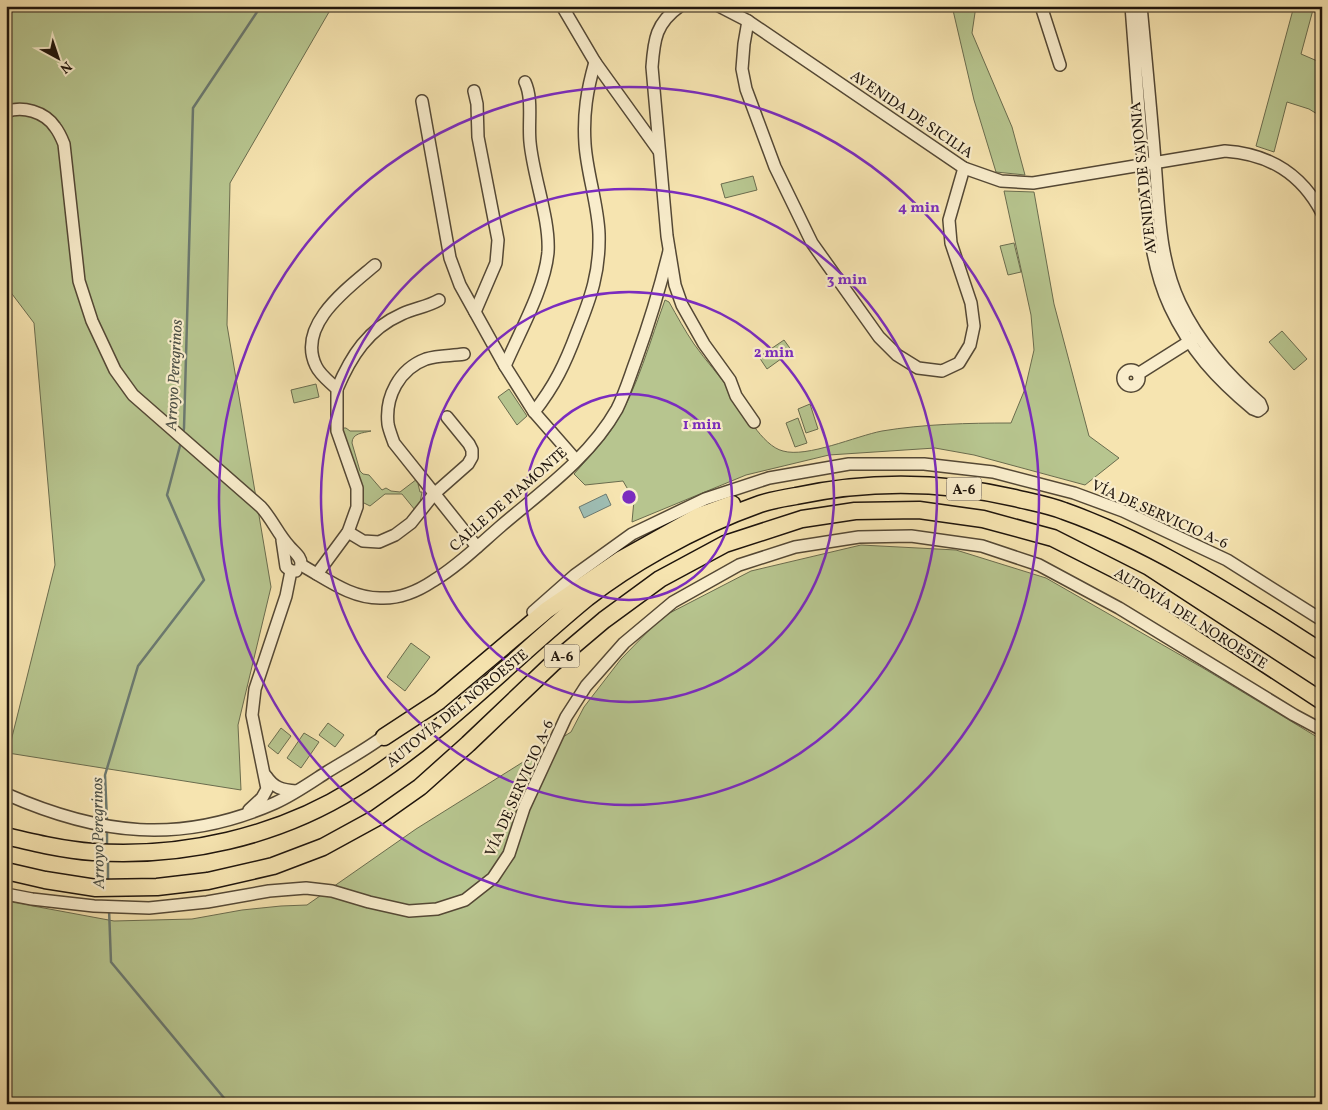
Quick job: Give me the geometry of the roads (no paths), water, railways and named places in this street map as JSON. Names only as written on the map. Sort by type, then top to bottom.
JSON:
[{"type":"highway","name":"AUTOVÍA DEL NOROESTE","points":[[6,836],[47,846],[92,852],[142,853],[191,848],[252,834],[298,818],[352,790],[399,758],[447,720],[589,597],[634,565],[693,531],[763,503],[848,486],[923,484],[994,493],[1063,510],[1156,551],[1229,592],[1322,652]]},
{"type":"highway","points":[[384,737],[439,701],[547,610],[620,560],[699,516],[748,499],[763,503]]},
{"type":"highway","name":"AUTOVÍA DEL NOROESTE","points":[[6,871],[45,880],[96,888],[157,887],[208,881],[273,866],[323,847],[376,818],[420,787],[552,664],[604,620],[660,579],[725,544],[802,519],[855,511],[919,510],[983,519],[1053,538],[1140,582],[1322,701]]},
{"type":"street","points":[[562,6],[595,62],[660,152]]},
{"type":"street","points":[[680,6],[668,15],[658,29],[653,43],[652,67],[669,251],[675,285],[682,306],[704,344],[730,380],[736,396],[754,422]]},
{"type":"street","name":"AVENIDA DE SICILIA","points":[[719,6],[748,22],[964,168],[1001,181],[1033,183],[1225,151],[1244,152],[1264,158],[1283,168],[1301,183],[1322,213]]},
{"type":"street","points":[[1041,6],[1060,64]]},
{"type":"street","name":"AVENIDA DE SAJONIA","points":[[1131,6],[1148,214],[1155,265],[1170,306],[1194,339],[1260,402],[1262,408],[1258,411],[1228,388],[1208,367],[1194,339],[1166,262],[1159,212],[1142,6]]},
{"type":"street","points":[[748,22],[742,69],[746,89],[774,167],[812,243],[879,337],[897,355],[918,368],[942,371],[959,363],[970,346],[974,326],[971,303],[951,243],[949,220],[964,168]]},
{"type":"street","points":[[534,412],[550,392],[563,369],[593,292],[599,263],[599,232],[585,145],[584,118],[586,94],[595,62]]},
{"type":"street","points":[[505,366],[536,296],[548,252],[547,235],[530,143],[530,91],[525,82]]},
{"type":"street","points":[[474,91],[477,104],[478,137],[498,240],[496,263],[475,312]]},
{"type":"street","points":[[422,101],[450,258],[460,285],[505,366],[534,412],[576,460]]},
{"type":"street","points":[[6,112],[15,108],[37,112],[55,126],[64,144],[79,281],[92,321],[115,370],[133,395],[261,507],[276,526],[293,562],[286,596],[255,689],[252,714],[267,789],[262,798],[244,815]]},
{"type":"street","name":"CALLE DE PIAMONTE","points":[[293,562],[338,587],[358,595],[380,598],[414,592],[434,581],[477,547],[576,460],[593,444],[607,425],[618,406],[656,304],[669,251]]},
{"type":"street","points":[[337,389],[317,368],[312,356],[312,341],[318,323],[328,308],[340,294],[374,265]]},
{"type":"street","name":"CALLE DE PIAMONTE","points":[[656,304],[662,295],[675,285]]},
{"type":"street","points":[[317,574],[348,532],[357,507],[357,488],[337,430],[337,389],[350,360],[372,332],[384,323],[404,313],[430,305],[439,300]]},
{"type":"street","points":[[1138,374],[1194,339]]},
{"type":"street","points":[[464,354],[439,356],[425,360],[412,367],[400,379],[391,393],[388,407],[388,426],[394,443],[477,547]]},
{"type":"street","points":[[348,532],[363,541],[379,542],[395,535],[411,523],[434,494],[468,464],[472,457],[472,450],[448,417]]},
{"type":"street","name":"VÍA DE SERVICIO A-6","points":[[6,794],[80,821],[111,828],[143,831],[165,831],[211,825],[276,803],[384,737],[434,698],[575,575],[632,534],[705,499],[769,478],[849,464],[924,464],[993,472],[1074,493],[1123,511],[1227,560],[1322,620]]},
{"type":"street","name":"VÍA DE SERVICIO A-6","points":[[6,894],[94,906],[149,908],[207,902],[268,891],[306,888],[332,891],[409,911],[438,909],[465,900],[493,878],[509,854],[524,808],[566,718],[586,686],[624,643],[673,602],[739,565],[795,546],[859,537],[911,536],[982,546],[1039,565],[1119,608],[1294,715],[1322,730]]},
{"type":"street","points":[[264,772],[272,785],[280,790],[296,792]]},
{"type":"water","points":[[606,494],[611,505],[584,518],[579,507]]},
{"type":"waterway","name":"Arroyo Peregrinos","points":[[183,434],[193,108],[261,6]]},
{"type":"waterway","name":"Arroyo Peregrinos","points":[[107,821],[105,775],[138,666],[204,580],[167,495],[181,442]]},
{"type":"waterway","name":"Arroyo Peregrinos","points":[[107,829],[107,846]]},
{"type":"waterway","name":"Arroyo Peregrinos","points":[[108,859],[108,881]]},
{"type":"waterway","name":"Arroyo Peregrinos","points":[[109,909],[111,962],[229,1104]]}]
